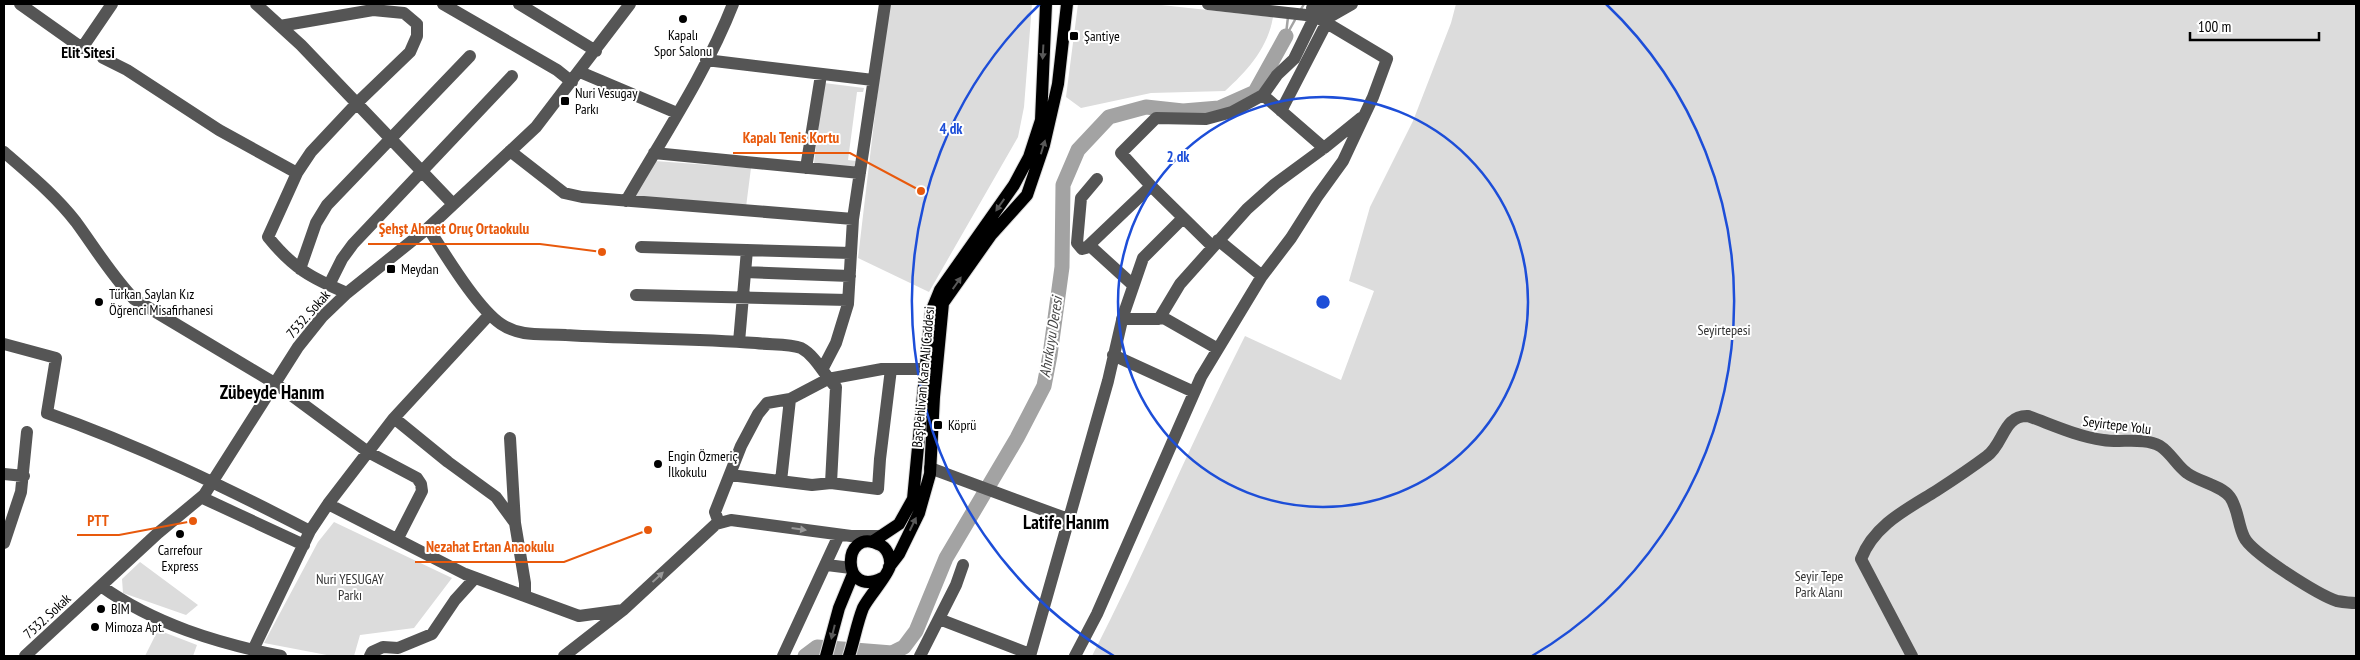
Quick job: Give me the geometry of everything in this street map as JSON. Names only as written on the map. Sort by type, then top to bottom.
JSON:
[{"type":"main road","name":"Baş Pehlivan Kara Ali Caddesi","points":[[870,539],[898,524],[913,499],[931,312],[940,290],[1014,185],[1029,157],[1041,120],[1046,4]]},
{"type":"main road","name":"Baş Pehlivan Kara Ali Caddesi","points":[[890,567],[899,554],[919,513],[930,468],[934,397],[943,303],[991,235],[1027,195],[1044,145],[1058,84],[1067,4]]},
{"type":"main road","points":[[826,656],[839,608],[852,571],[850,556],[862,543],[870,539],[888,553],[890,567],[862,613],[849,656]]},
{"type":"main road","points":[[852,571],[858,578],[870,582],[882,578]]},
{"type":"street","points":[[20,4],[82,48],[112,4]]},
{"type":"street","points":[[256,4],[357,103],[453,204]]},
{"type":"street","points":[[443,4],[557,70],[572,82]]},
{"type":"street","points":[[519,4],[596,51]]},
{"type":"street","name":"7532. Sokak","points":[[25,656],[158,533],[204,495],[304,340],[322,316],[347,293],[428,228],[536,127],[580,72],[630,4]]},
{"type":"street","points":[[626,201],[706,60],[733,4]]},
{"type":"street","points":[[825,374],[848,300],[853,219],[885,4]]},
{"type":"street","points":[[1208,4],[1276,7],[1315,15],[1331,16],[1352,4]]},
{"type":"street","points":[[1262,276],[1183,218],[1121,153],[1156,118],[1206,119],[1232,112],[1263,96],[1277,75],[1294,58],[1315,15],[1333,4]]},
{"type":"street","points":[[280,26],[373,10],[404,13],[417,24],[417,36],[410,52],[357,103],[311,152],[297,173],[268,237],[286,260],[329,285],[347,293]]},
{"type":"street","points":[[1281,111],[1315,15]]},
{"type":"street","points":[[1076,656],[1097,614],[1194,392],[1262,276],[1291,238],[1343,161],[1387,59],[1315,15]]},
{"type":"street","points":[[300,269],[316,223],[327,205],[470,56]]},
{"type":"street","points":[[102,58],[127,70],[219,130],[297,173]]},
{"type":"street","points":[[706,60],[874,80]]},
{"type":"street","points":[[580,72],[620,87],[677,113]]},
{"type":"street","points":[[806,168],[821,75]]},
{"type":"street","points":[[329,285],[342,259],[353,244],[512,76]]},
{"type":"street","points":[[1263,96],[1324,148]]},
{"type":"street","points":[[1122,319],[1156,321],[1162,317],[1180,284],[1215,243],[1275,184],[1324,148],[1364,115]]},
{"type":"street","points":[[4,152],[58,201],[76,223],[118,283],[134,300],[276,384],[368,452],[414,475],[421,484],[422,491],[398,538]]},
{"type":"street","points":[[510,152],[564,193],[582,197],[853,219]]},
{"type":"street","points":[[654,153],[860,173]]},
{"type":"street","points":[[1097,179],[1083,193],[1079,204],[1077,245],[1082,249],[1089,245],[1151,186]]},
{"type":"street","points":[[939,619],[1030,655],[1108,382],[1122,319],[1133,285],[1143,258],[1183,218]]},
{"type":"street","points":[[428,228],[489,315],[502,325],[526,335],[550,334],[620,339],[739,342],[796,347],[805,351],[836,387],[831,483]]},
{"type":"street","points":[[1089,245],[1133,285]]},
{"type":"street","points":[[641,247],[851,254]]},
{"type":"street","points":[[739,342],[747,250]]},
{"type":"street","points":[[745,272],[850,276]]},
{"type":"street","points":[[636,295],[743,296],[848,300]]},
{"type":"street","points":[[253,650],[310,531],[328,504],[394,418],[489,315]]},
{"type":"street","points":[[1162,317],[1218,349]]},
{"type":"street","points":[[4,344],[56,358],[47,414],[87,427],[212,481],[310,531]]},
{"type":"street","points":[[1113,355],[1194,392]]},
{"type":"street","points":[[719,524],[715,512],[741,446],[758,414],[767,403],[790,399],[825,374],[891,369],[927,369]]},
{"type":"street","points":[[730,475],[812,485],[831,483],[878,489],[891,369]]},
{"type":"street","points":[[781,481],[790,399]]},
{"type":"street","name":"Seyirtepe Yolu","points":[[1912,656],[1861,559],[1866,545],[1904,509],[1936,491],[1990,455],[2007,426],[2013,419],[2020,416],[2028,416],[2074,434],[2105,441],[2131,441],[2159,446],[2172,456],[2185,472],[2219,489],[2230,497],[2244,539],[2268,560],[2337,601],[2356,604]]},
{"type":"street","points":[[394,418],[448,462],[496,497],[515,523]]},
{"type":"street","points":[[4,543],[22,492],[27,432]]},
{"type":"street","points":[[510,438],[515,523],[525,583],[525,596]]},
{"type":"street","points":[[930,468],[1068,519]]},
{"type":"street","points":[[4,474],[24,476]]},
{"type":"street","points":[[204,495],[205,499],[304,545]]},
{"type":"street","points":[[328,504],[475,578],[579,616],[623,610]]},
{"type":"street","points":[[564,656],[623,610],[719,524],[731,520],[870,539]]},
{"type":"street","points":[[783,656],[840,535]]},
{"type":"street","points":[[827,565],[852,571]]},
{"type":"street","points":[[920,656],[963,565]]},
{"type":"street","points":[[370,656],[372,652],[383,647],[398,648],[418,642],[432,634],[455,600],[475,578]]},
{"type":"street","points":[[101,586],[126,603],[185,630],[218,642],[281,656]]},
{"type":"green space","points":[[888,4],[1032,4],[1024,107],[1018,137],[929,292],[858,258]]},
{"type":"green space","points":[[1078,4],[1152,4],[1273,17],[1261,49],[1249,67],[1225,91],[1151,93],[1081,108],[1066,97]]},
{"type":"green space","name":"Seyirtepesi","points":[[1456,4],[2356,4],[2356,656],[1092,656],[1245,336],[1341,380],[1374,291],[1349,281],[1370,207],[1413,121],[1451,23]]},
{"type":"green space","points":[[824,83],[864,88],[863,92],[857,92],[848,160],[856,161],[855,169],[814,163]]},
{"type":"green space","points":[[655,161],[751,168],[746,207],[632,198]]},
{"type":"green space","name":"Nuri YESUGAY Parkı","points":[[334,522],[452,578],[414,628],[360,635],[354,656],[332,656],[264,643],[318,542]]},
{"type":"green space","points":[[140,562],[198,605],[186,615],[123,593],[122,579]]},
{"type":"green space","points":[[158,630],[197,645],[193,656],[145,656]]},
{"type":"waterway","name":"Ahırkuyu Deresi","points":[[1300,11],[1304,4]]},
{"type":"waterway","name":"Ahırkuyu Deresi","points":[[1286,34],[1288,17]]},
{"type":"waterway","name":"Ahırkuyu Deresi","points":[[1286,36],[1296,18]]},
{"type":"waterway","name":"Ahırkuyu Deresi","points":[[805,656],[817,647],[892,653],[904,647],[916,631],[946,558],[1017,438],[1044,386],[1062,267],[1063,185],[1078,150],[1109,117],[1146,107],[1183,111],[1219,108],[1255,92],[1286,36]]},
{"type":"place","name":"Kapalı Spor Salonu","points":[[683,19]]},
{"type":"place","name":"Şantiye","points":[[1074,36]]},
{"type":"place","name":"Nuri Vesugay Parkı","points":[[565,101]]},
{"type":"place","name":"Kapalı Tenis Kortu","points":[[921,191]]},
{"type":"place","name":"Şehşt Ahmet Oruç Ortaokulu","points":[[602,252]]},
{"type":"place","name":"Meydan","points":[[391,269]]},
{"type":"place","name":"Türkan Saylan Kız Öğrenci Misafirhanesi","points":[[99,302]]},
{"type":"place","name":"Köprü","points":[[938,425]]},
{"type":"place","name":"Engin Özmeriç İlkokulu","points":[[658,464]]},
{"type":"place","name":"PTT","points":[[193,521]]},
{"type":"place","name":"Nezahat Ertan Anaokulu","points":[[648,530]]},
{"type":"place","name":"Carrefour Express","points":[[180,534]]},
{"type":"place","name":"BİM","points":[[101,609]]},
{"type":"place","name":"Mimoza Apt.","points":[[95,627]]},
{"type":"district","name":"Elit Sitesi","points":[[88,52]]},
{"type":"district","name":"Zübeyde Hanım","points":[[272,392]]},
{"type":"district","name":"Latife Hanım","points":[[1066,522]]},
{"type":"park label","name":"Seyir Tepe Park Alanı","points":[[1819,584]]}]
